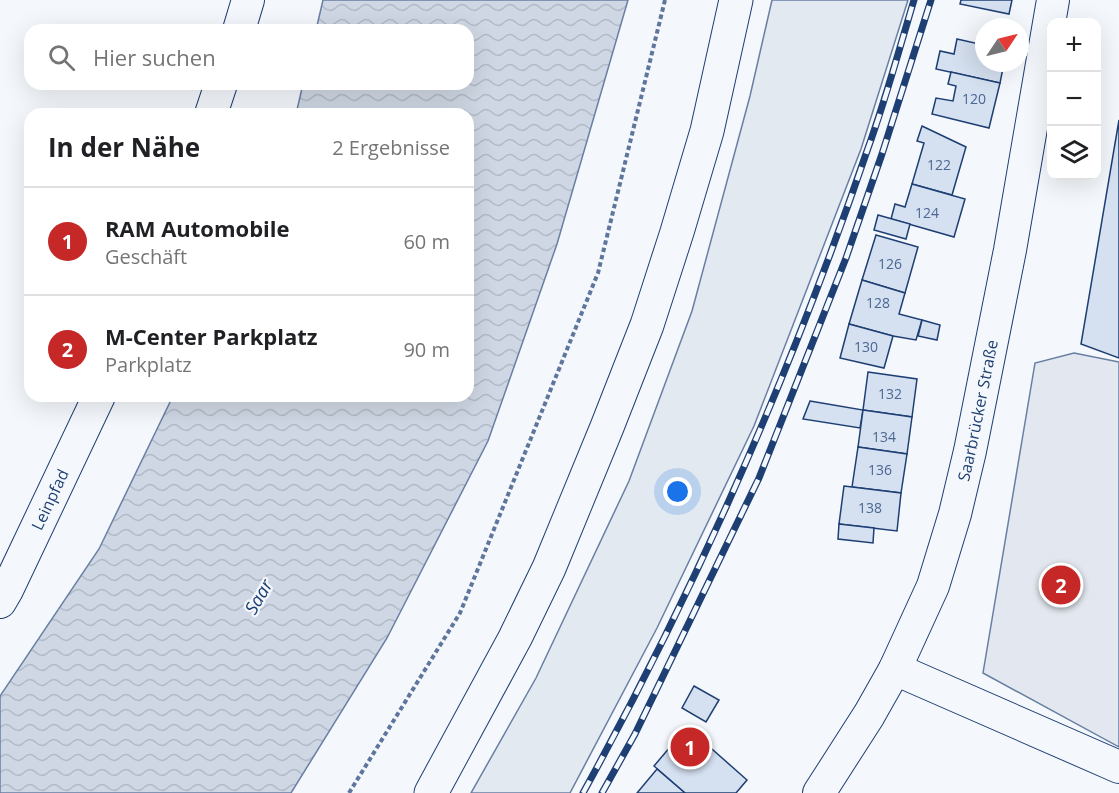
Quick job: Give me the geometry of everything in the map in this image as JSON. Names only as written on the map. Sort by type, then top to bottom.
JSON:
[{"type":"main road","points":[[431,793],[516,638],[549,568],[647,325],[707,131],[736,0]]},
{"type":"street","points":[[241,24],[248,0]]},
{"type":"street","name":"Saarbrücker Straße","points":[[819,793],[869,715],[895,669],[933,586],[955,514],[1008,261],[1053,0]]},
{"type":"street","points":[[213,108],[219,90]]},
{"type":"street","name":"Leinpfad","points":[[0,602],[96,402]]},
{"type":"street","points":[[895,669],[1119,767]]},
{"type":"path","points":[[350,793],[460,613],[598,273],[665,0]]},
{"type":"shaded area","points":[[772,0],[908,0],[861,149],[754,426],[657,628],[570,793],[471,793],[536,678],[629,481],[692,311],[750,96]]},
{"type":"shaded area","points":[[1074,353],[1119,362],[1119,747],[983,673],[1035,363]]},
{"type":"water","name":"Saar","points":[[323,0],[628,0],[557,244],[488,441],[387,638],[291,793],[0,793],[0,696],[99,549],[170,402],[474,402],[474,108],[297,108],[302,90],[474,90],[474,24],[317,24]]},
{"type":"building","points":[[961,0],[1012,0],[1009,14],[960,4]]},
{"type":"building","points":[[957,39],[975,43],[975,72],[1002,72],[1000,83],[936,69],[940,51],[954,54]]},
{"type":"building","points":[[951,72],[1000,83],[989,128],[932,114],[936,98],[953,101],[956,86],[948,84]]},
{"type":"building","points":[[1119,120],[1119,358],[1081,344]]},
{"type":"building","points":[[922,126],[966,147],[952,195],[912,184],[924,143],[917,141]]},
{"type":"building","points":[[912,184],[965,199],[954,237],[891,219],[895,204],[905,207]]},
{"type":"building","points":[[878,215],[910,224],[906,239],[874,230]]},
{"type":"building","points":[[876,235],[918,247],[905,293],[862,280]]},
{"type":"building","points":[[862,280],[905,293],[899,314],[922,320],[916,340],[849,324]]},
{"type":"building","points":[[922,320],[940,325],[937,340],[918,336]]},
{"type":"building","points":[[849,324],[893,336],[884,368],[840,358]]},
{"type":"building","points":[[868,372],[917,379],[912,417],[863,410]]},
{"type":"building","points":[[810,401],[863,410],[860,428],[803,419]]},
{"type":"building","points":[[863,410],[912,417],[907,454],[858,447]]},
{"type":"building","points":[[858,447],[907,454],[901,493],[852,487]]},
{"type":"building","points":[[844,486],[901,493],[897,531],[839,524]]},
{"type":"building","points":[[839,524],[874,528],[873,543],[838,539]]},
{"type":"building","points":[[694,686],[719,700],[706,722],[682,708]]},
{"type":"building","points":[[687,727],[747,780],[736,793],[685,793],[654,766]]},
{"type":"building","points":[[657,769],[685,793],[637,793]]},
{"type":"railway","points":[[583,793],[664,637],[774,398],[838,234],[874,132],[914,0]]},
{"type":"railway","points":[[602,793],[635,734],[759,478],[846,258],[931,0]]},
{"type":"place","name":"M-Center Parkplatz","points":[[1061,585]]},
{"type":"place","name":"RAM Automobile","points":[[690,747]]}]
